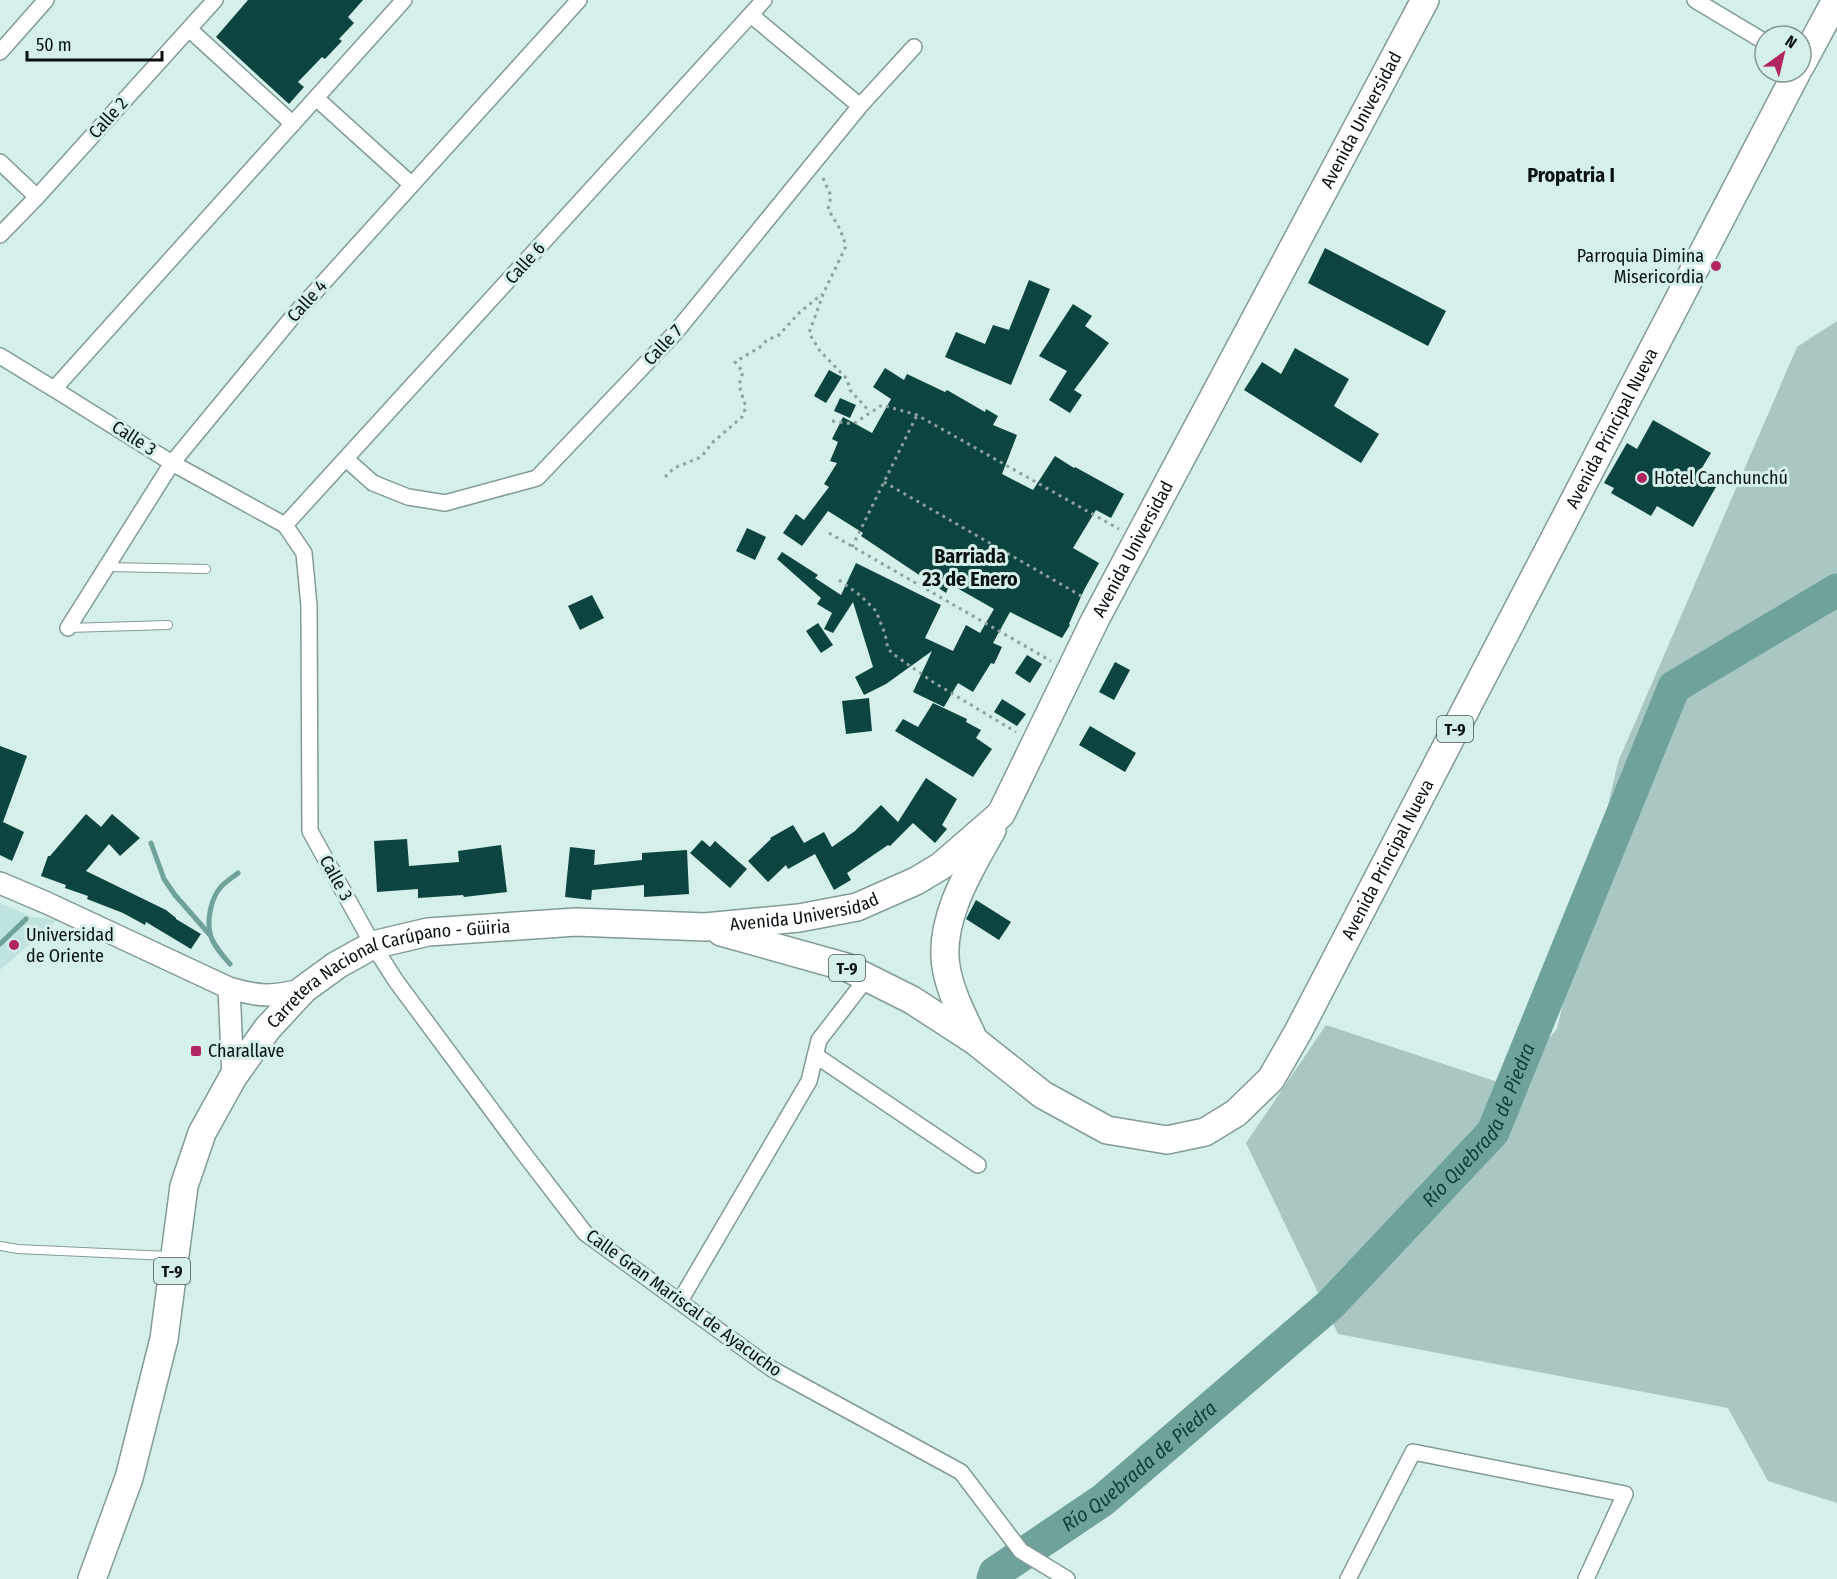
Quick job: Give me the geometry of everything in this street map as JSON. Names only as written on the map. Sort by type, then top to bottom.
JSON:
[{"type":"highway","name":"Avenida Universidad","points":[[705,927],[799,918],[857,908],[916,881],[940,866],[1001,814],[1102,608],[1425,0]]},
{"type":"highway","points":[[1813,42],[1836,0]]},
{"type":"highway","name":"Avenida Principal Nueva","points":[[705,927],[846,967],[912,1000],[975,1041],[1042,1095],[1107,1130],[1167,1140],[1205,1132],[1236,1113],[1271,1079],[1298,1032],[1791,84]]},
{"type":"highway","name":"T-9","points":[[975,1041],[957,1004],[946,971],[946,947],[949,922],[958,897],[970,869],[1001,814]]},
{"type":"highway","name":"Carretera Nacional Carúpano - Güiria","points":[[92,1579],[129,1478],[164,1339],[184,1186],[202,1133],[233,1077],[267,1029],[304,989],[338,965],[373,945],[428,932],[576,922],[705,927]]},
{"type":"street","points":[[0,52],[46,0]]},
{"type":"street","name":"Calle 2","points":[[0,235],[215,0]]},
{"type":"street","points":[[54,389],[404,0]]},
{"type":"street","name":"Calle 4","points":[[68,628],[172,463],[295,314],[579,0]]},
{"type":"street","name":"Calle 6","points":[[285,525],[764,0]]},
{"type":"street","points":[[1695,0],[1753,35]]},
{"type":"street","points":[[751,15],[860,106]]},
{"type":"street","points":[[189,29],[293,124]]},
{"type":"street","name":"Calle 7","points":[[346,459],[373,483],[408,497],[445,503],[537,478],[675,333],[860,106],[914,47]]},
{"type":"street","points":[[316,98],[412,185]]},
{"type":"street","points":[[0,162],[37,197]]},
{"type":"street","name":"Calle 3","points":[[0,356],[172,463],[285,525],[304,553],[309,606],[310,831],[373,945]]},
{"type":"street","points":[[0,883],[229,988],[254,995],[279,996],[304,989]]},
{"type":"street","name":"Calle Gran Mariscal de Ayacucho","points":[[373,945],[437,1038],[585,1233],[772,1369],[961,1472],[1021,1551],[1067,1579]]},
{"type":"street","points":[[680,1301],[809,1081],[819,1040],[867,978]]},
{"type":"street","points":[[229,988],[233,1077]]},
{"type":"street","points":[[815,1055],[978,1165]]},
{"type":"street","points":[[1348,1579],[1413,1452],[1625,1494],[1586,1579]]},
{"type":"lane","points":[[107,567],[206,569]]},
{"type":"lane","points":[[68,628],[168,625]]},
{"type":"lane","points":[[0,1246],[174,1256]]},
{"type":"path","points":[[814,163],[831,195],[828,209],[846,246],[824,292],[809,333],[820,351],[847,379],[850,390],[870,412]]},
{"type":"path","points":[[666,477],[674,468],[701,457],[713,442],[742,417],[746,407],[739,385],[743,372],[735,362],[766,340],[780,335],[799,313],[824,292]]},
{"type":"path","points":[[832,421],[853,424],[882,405],[917,415],[1138,540]]},
{"type":"path","points":[[852,547],[917,415]]},
{"type":"path","points":[[884,482],[1102,608]]},
{"type":"path","points":[[829,533],[1070,672]]},
{"type":"path","points":[[840,580],[876,611],[888,649],[896,656],[982,711],[1022,735],[1037,741]]},
{"type":"shaded area","name":"Universidad de Oriente","points":[[0,903],[32,917],[57,920],[0,970]]},
{"type":"green space","points":[[1837,321],[1837,1503],[1768,1481],[1728,1408],[1338,1334],[1246,1143],[1326,1025],[1507,1085],[1557,1029],[1618,762],[1797,347]]},
{"type":"building","points":[[248,0],[363,0],[348,17],[354,23],[339,39],[342,41],[325,59],[322,57],[298,82],[304,87],[289,104],[216,37]]},
{"type":"building","points":[[1325,248],[1446,311],[1428,346],[1308,283]]},
{"type":"building","points":[[1029,280],[1050,289],[1011,385],[945,357],[956,332],[985,344],[993,325],[1009,330]]},
{"type":"building","points":[[1073,304],[1092,316],[1085,326],[1109,343],[1074,390],[1082,395],[1070,413],[1049,400],[1067,371],[1039,356]]},
{"type":"building","points":[[1295,348],[1349,379],[1334,406],[1379,434],[1361,463],[1244,390],[1262,362],[1281,374]]},
{"type":"building","points":[[885,368],[904,380],[907,374],[945,392],[947,390],[985,412],[986,409],[998,416],[993,425],[1017,435],[1002,474],[1033,490],[1055,456],[1124,494],[1111,518],[1096,510],[1073,548],[1099,563],[1062,638],[1010,612],[993,643],[1002,647],[994,664],[991,663],[973,692],[958,683],[944,707],[913,692],[932,651],[886,684],[864,695],[855,677],[873,667],[853,602],[833,633],[824,629],[832,613],[817,604],[821,598],[777,559],[782,552],[818,575],[815,578],[841,595],[856,563],[941,605],[925,638],[953,651],[966,625],[980,633],[994,609],[950,584],[946,593],[861,536],[863,533],[828,511],[802,546],[783,533],[796,514],[804,520],[829,487],[824,484],[837,463],[830,461],[838,442],[832,439],[843,417],[872,433],[891,399],[873,387]]},
{"type":"building","points":[[829,370],[842,377],[826,403],[814,396]]},
{"type":"building","points":[[840,398],[856,405],[850,418],[834,411]]},
{"type":"building","points":[[1653,420],[1711,453],[1697,476],[1716,487],[1693,527],[1657,506],[1651,516],[1611,493],[1614,488],[1604,483],[1627,443],[1637,449]]},
{"type":"building","points":[[747,528],[766,537],[755,560],[736,551]]},
{"type":"building","points":[[592,595],[604,618],[580,630],[568,606]]},
{"type":"building","points":[[818,623],[833,645],[821,653],[806,631]]},
{"type":"building","points":[[1027,655],[1042,664],[1030,683],[1015,673]]},
{"type":"building","points":[[1115,662],[1130,670],[1114,700],[1099,692]]},
{"type":"building","points":[[869,698],[872,731],[846,734],[842,701]]},
{"type":"building","points":[[1002,699],[1026,714],[1017,726],[994,712]]},
{"type":"building","points":[[933,703],[967,719],[966,722],[981,730],[976,738],[992,749],[973,777],[895,731],[903,719],[918,727]]},
{"type":"building","points":[[1090,726],[1136,753],[1125,772],[1079,745]]},
{"type":"building","points":[[0,746],[27,756],[3,822],[24,832],[12,861],[0,855]]},
{"type":"building","points":[[926,778],[957,799],[942,825],[947,829],[935,843],[913,823],[890,846],[888,845],[847,873],[851,880],[834,890],[815,854],[788,869],[786,865],[768,882],[748,861],[770,838],[793,825],[804,843],[824,832],[832,847],[855,831],[881,805],[898,822]]},
{"type":"building","points":[[86,814],[101,827],[112,814],[140,838],[120,856],[109,844],[86,871],[166,910],[201,934],[191,949],[146,922],[145,925],[123,913],[87,899],[88,896],[65,888],[66,885],[41,876],[48,856]]},
{"type":"building","points":[[407,839],[409,866],[459,862],[458,851],[501,845],[507,892],[464,897],[463,895],[418,898],[418,889],[377,892],[374,841]]},
{"type":"building","points":[[702,840],[710,847],[715,841],[747,869],[730,888],[690,853]]},
{"type":"building","points":[[570,847],[595,850],[594,865],[642,860],[642,853],[687,850],[689,894],[644,897],[644,885],[592,890],[591,900],[565,897]]},
{"type":"building","points":[[976,900],[1011,922],[999,940],[966,919]]},
{"type":"waterway","name":"Río Quebrada de Piedra","points":[[993,1579],[995,1573],[1103,1500],[1331,1304],[1493,1132],[1674,687],[1837,590]]},
{"type":"waterway","points":[[151,843],[164,879],[210,935]]},
{"type":"waterway","points":[[230,964],[211,937],[209,916],[212,903],[220,888],[238,873]]},
{"type":"waterway","points":[[0,944],[26,919]]},
{"type":"place","name":"Parroquia Dimina Misericordia","points":[[1716,266]]},
{"type":"place","name":"Hotel Canchunchú","points":[[1642,478]]},
{"type":"place","name":"Universidad de Oriente","points":[[14,945]]},
{"type":"place","name":"Charallave","points":[[196,1051]]},
{"type":"district","name":"Propatria I","points":[[1571,175]]},
{"type":"district","name":"Barriada 23 de Enero","points":[[970,568]]}]
